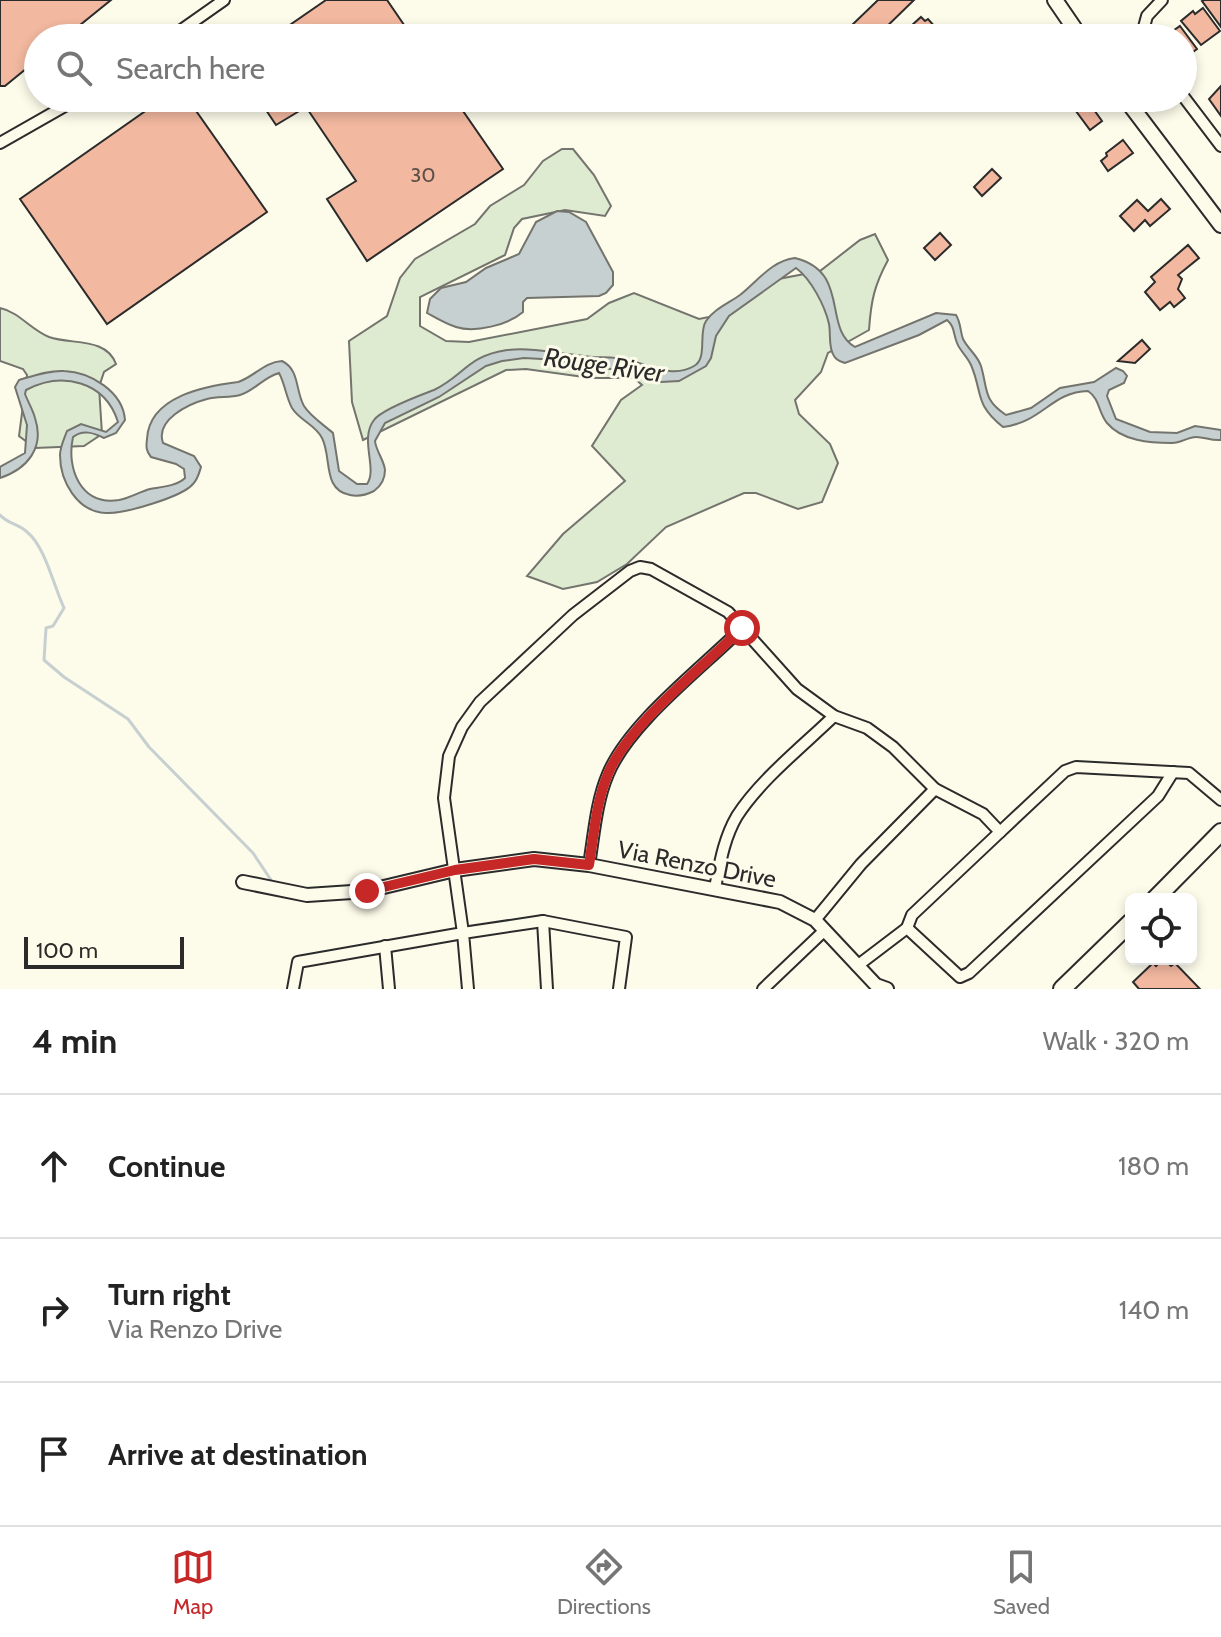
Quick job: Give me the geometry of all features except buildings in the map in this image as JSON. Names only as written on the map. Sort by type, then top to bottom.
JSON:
[{"type":"main road","points":[[1055,0],[1071,24]]},
{"type":"main road","points":[[1136,112],[1221,225]]},
{"type":"main road","points":[[1161,893],[1221,832]]},
{"type":"main road","points":[[1062,989],[1125,928]]},
{"type":"street","points":[[190,24],[224,0]]},
{"type":"street","points":[[1145,24],[1147,16],[1162,0]]},
{"type":"street","points":[[0,143],[54,112]]},
{"type":"street","points":[[1195,112],[1221,146]]},
{"type":"street","points":[[468,989],[444,798],[449,756],[462,727],[480,702],[573,615],[630,571],[640,567],[651,569],[728,612],[797,689],[834,716],[867,728],[893,747],[935,789],[983,814],[1000,832]]},
{"type":"street","points":[[589,865],[599,801],[622,746],[742,628]]},
{"type":"street","points":[[715,888],[724,843],[738,815],[834,716]]},
{"type":"street","points":[[857,966],[907,928],[912,915],[1065,771],[1076,767],[1189,773],[1221,800]]},
{"type":"street","points":[[907,928],[960,977],[969,973],[1158,796],[1173,772]]},
{"type":"street","points":[[815,920],[861,864],[935,789]]},
{"type":"street","name":"Via Renzo Drive","points":[[243,882],[307,895],[367,891],[455,870],[534,859],[589,865],[780,902],[815,920],[878,988]]},
{"type":"street","points":[[543,921],[547,989]]},
{"type":"street","points":[[293,989],[298,962],[543,921],[626,937],[619,989]]},
{"type":"street","points":[[763,989],[825,930]]},
{"type":"street","points":[[385,946],[389,989]]},
{"type":"green space","points":[[562,149],[573,149],[594,175],[611,206],[605,216],[565,210],[522,219],[514,228],[505,255],[420,297],[420,326],[446,341],[469,342],[587,319],[609,303],[634,293],[699,319],[714,316],[768,281],[820,271],[860,240],[875,234],[888,260],[874,294],[869,330],[828,353],[821,372],[795,400],[799,414],[830,444],[838,463],[822,502],[798,509],[756,493],[744,493],[666,527],[627,564],[597,582],[563,589],[527,576],[563,534],[625,481],[592,446],[621,400],[642,385],[634,378],[591,378],[526,369],[506,370],[363,440],[352,402],[349,341],[387,316],[400,278],[415,259],[475,224],[490,206],[524,185],[543,161]]},
{"type":"green space","points":[[0,308],[49,337],[87,343],[111,355],[116,364],[104,372],[99,387],[102,434],[84,446],[35,448],[19,436],[27,375],[23,369],[0,361]]},
{"type":"water","points":[[557,211],[569,212],[586,222],[613,272],[613,285],[606,293],[599,296],[527,298],[523,302],[523,312],[517,317],[482,328],[456,327],[427,313],[430,299],[441,288],[466,282],[486,268],[519,254],[536,222]]},
{"type":"water","name":"Rouge River","points":[[795,258],[812,265],[823,275],[830,287],[840,327],[845,338],[855,347],[936,313],[956,315],[963,339],[980,362],[990,399],[1006,415],[1031,408],[1060,388],[1094,382],[1116,368],[1127,376],[1124,383],[1109,390],[1107,396],[1116,419],[1150,432],[1177,433],[1195,426],[1221,430],[1221,440],[1196,437],[1164,443],[1128,437],[1107,423],[1095,398],[1088,391],[1065,396],[1028,419],[1003,427],[983,405],[971,365],[958,346],[953,328],[947,320],[919,335],[845,363],[832,353],[829,324],[821,301],[796,268],[729,316],[716,336],[706,366],[679,381],[661,382],[628,371],[559,360],[524,358],[486,366],[439,397],[385,423],[375,441],[384,466],[384,476],[374,491],[365,495],[350,495],[335,487],[322,438],[292,408],[279,373],[240,395],[211,398],[191,405],[168,420],[162,435],[163,443],[194,456],[201,467],[197,478],[187,489],[152,504],[106,513],[87,507],[72,493],[63,475],[60,455],[67,431],[81,424],[106,432],[118,422],[103,397],[93,389],[68,381],[40,384],[26,390],[38,439],[26,463],[0,478],[0,467],[25,453],[27,425],[15,387],[19,380],[53,371],[74,372],[95,380],[112,392],[125,420],[116,433],[104,438],[85,432],[73,437],[71,449],[74,473],[86,491],[106,500],[119,500],[185,478],[184,469],[151,457],[147,449],[150,424],[168,403],[196,390],[238,382],[270,364],[282,361],[292,370],[307,410],[333,433],[339,471],[357,484],[367,484],[371,470],[368,436],[374,420],[393,407],[434,390],[474,361],[507,350],[529,350],[619,358],[667,371],[685,370],[694,366],[701,357],[704,326],[709,317],[772,267]]},
{"type":"waterway","points":[[0,515],[33,538],[64,608],[53,626],[46,628],[44,660],[64,677],[128,719],[149,747],[253,853],[271,880]]},
{"type":"route","points":[[367,891],[455,870],[534,859],[589,865],[599,801],[622,746],[742,628]]}]
